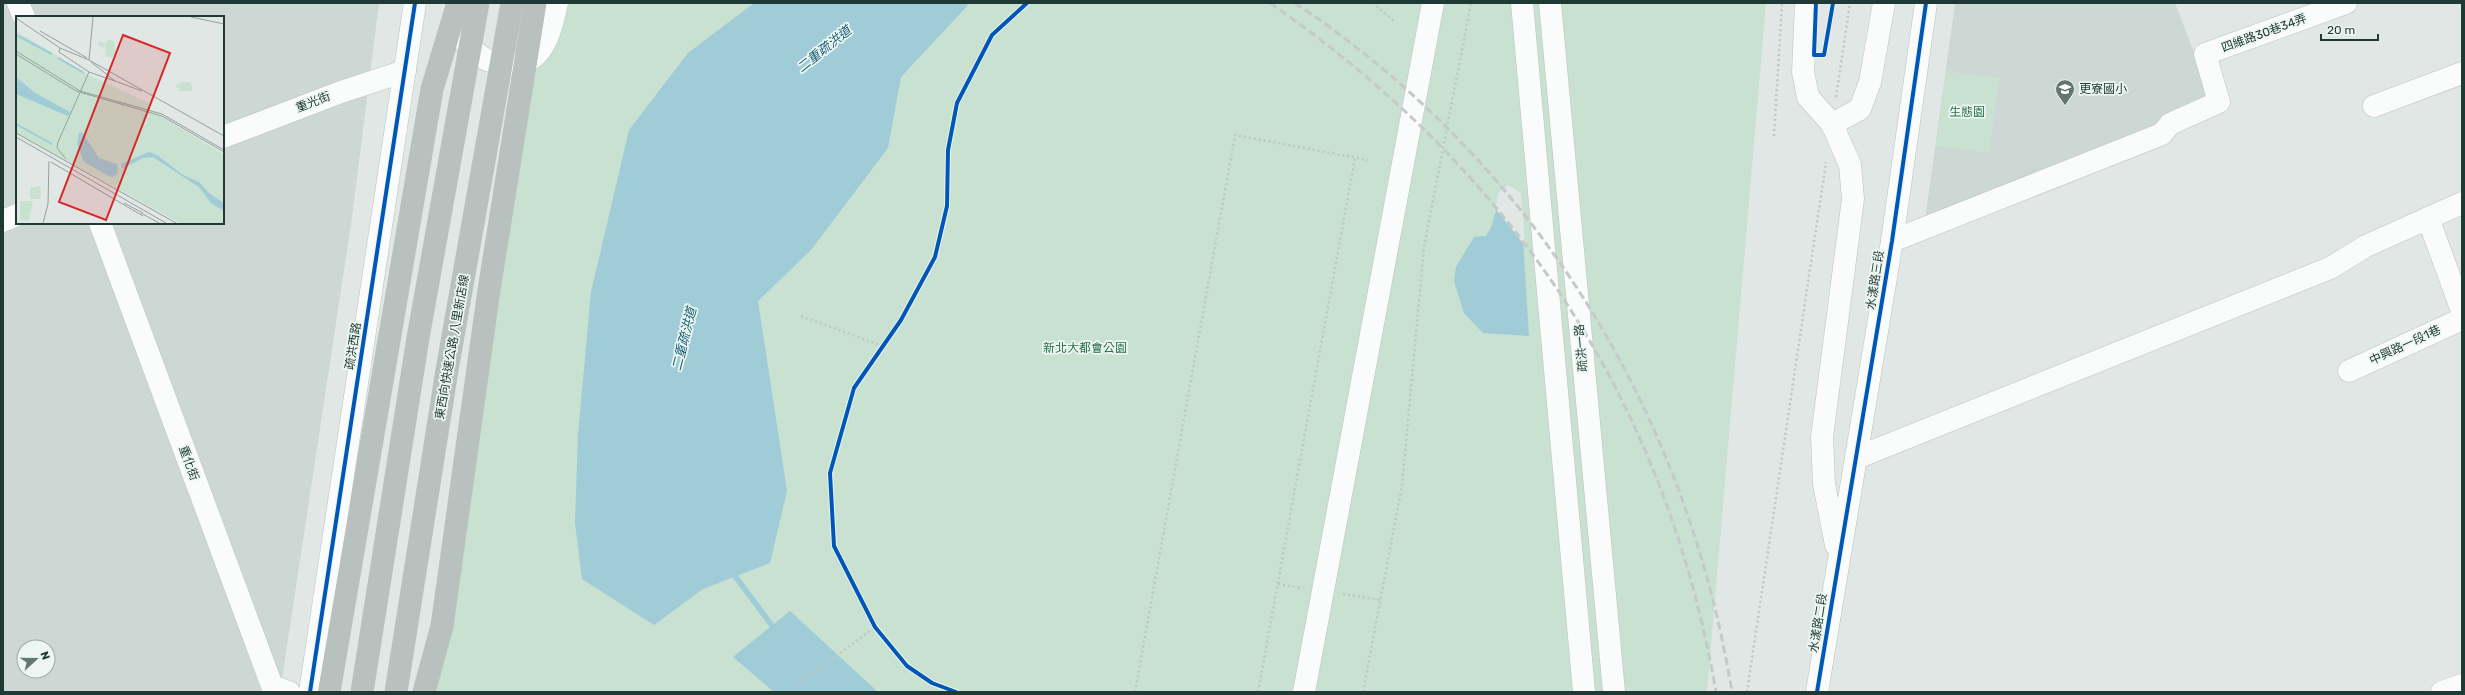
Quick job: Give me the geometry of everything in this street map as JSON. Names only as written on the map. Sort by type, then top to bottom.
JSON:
[{"type":"highway","points":[[329,692],[432,89],[458,3]]},
{"type":"highway","points":[[362,692],[418,338],[478,3]]},
{"type":"highway","name":"東西向快速公路 八里新店線","points":[[396,692],[447,370],[512,3]]},
{"type":"highway","points":[[432,692],[489,290],[536,3]]},
{"type":"highway","points":[[424,692],[442,626]]},
{"type":"street","points":[[18,3],[24,16]]},
{"type":"street","name":"疏洪西路","points":[[310,692],[415,3]]},
{"type":"street","points":[[470,3],[467,45],[486,61],[518,65],[530,61],[541,51],[553,23],[557,3]]},
{"type":"street","points":[[1304,692],[1433,3]]},
{"type":"street","points":[[1522,3],[1584,692]]},
{"type":"street","name":"疏洪一路","points":[[1550,3],[1614,692]]},
{"type":"street","points":[[1806,3],[1804,72],[1808,98],[1834,114],[1850,165],[1853,199],[1822,437],[1824,484],[1838,560]]},
{"type":"street","points":[[1834,114],[1860,109],[1870,82],[1884,3]]},
{"type":"street","name":"水漾路三段","points":[[1838,560],[1892,241],[1926,3]]},
{"type":"street","name":"四維路30巷34弄","points":[[1892,241],[2162,134],[2170,124],[2220,102],[2205,54],[2346,3]]},
{"type":"street","name":"重光街","points":[[224,136],[341,92],[405,72]]},
{"type":"street","points":[[2374,106],[2462,73]]},
{"type":"street","points":[[1856,458],[2330,268],[2366,246],[2462,203]]},
{"type":"street","points":[[3,220],[16,215]]},
{"type":"street","points":[[2428,218],[2462,311]]},
{"type":"street","name":"重化街","points":[[100,224],[272,686],[289,692]]},
{"type":"street","name":"中興路一段1巷","points":[[2348,371],[2462,319]]},
{"type":"street","name":"水漾路二段","points":[[1817,691],[1838,560]]},
{"type":"street","points":[[2442,692],[2462,684]]},
{"type":"path","points":[[1373,3],[1395,22]]},
{"type":"path","points":[[1363,692],[1402,486],[1424,248],[1471,3]]},
{"type":"path","points":[[1774,136],[1782,3]]},
{"type":"path","points":[[1834,114],[1850,3]]},
{"type":"path","points":[[1135,692],[1235,135],[1368,160]]},
{"type":"path","points":[[1258,692],[1355,158]]},
{"type":"path","points":[[1747,692],[1827,159]]},
{"type":"path","points":[[801,316],[883,346]]},
{"type":"path","points":[[878,352],[886,341]]},
{"type":"path","points":[[871,620],[879,632]]},
{"type":"path","points":[[788,692],[875,626]]},
{"type":"shaded area","points":[[3,3],[379,3],[351,224],[280,692],[3,692]]},
{"type":"shaded area","name":"更寮國小","points":[[1955,3],[2175,3],[2211,97],[2158,131],[1925,220]]},
{"type":"green space","name":"新北大都會公園","points":[[531,3],[1766,3],[1707,692],[423,692]]},
{"type":"green space","name":"生態園","points":[[1946,71],[1999,78],[1989,153],[1936,146]]},
{"type":"water","points":[[754,3],[970,3],[901,77],[888,148],[811,250],[758,301],[787,491],[770,563],[703,589],[654,625],[582,579],[575,523],[578,434],[591,292],[629,130],[688,53]]},
{"type":"water","points":[[1501,193],[1520,193],[1529,336],[1483,333],[1464,313],[1454,281],[1456,267],[1474,237],[1486,236],[1491,228]]},
{"type":"water","points":[[790,611],[878,692],[774,692],[733,657]]},
{"type":"pier","points":[[1508,185],[1521,193],[1525,246],[1495,208],[1499,192]]},
{"type":"waterway","name":"二重疏洪道","points":[[732,572],[776,631]]},
{"type":"railway","points":[[1270,3],[1357,69],[1435,140],[1504,218],[1565,301],[1617,390],[1659,485],[1692,586],[1716,692]]},
{"type":"railway","points":[[1295,3],[1380,67],[1457,138],[1526,217],[1586,301],[1636,392],[1678,488],[1710,588],[1732,692]]},
{"type":"cycle path","points":[[310,692],[415,3]]},
{"type":"cycle path","points":[[956,692],[932,683],[907,666],[875,627],[834,546],[830,473],[854,388],[901,320],[935,257],[947,206],[948,150],[957,103],[992,35],[1027,3]]},
{"type":"cycle path","points":[[1816,3],[1814,55],[1824,55],[1833,3]]},
{"type":"cycle path","points":[[1817,692],[1892,241],[1926,3]]},
{"type":"place","name":"更寮國小","points":[[2065,106]]}]
